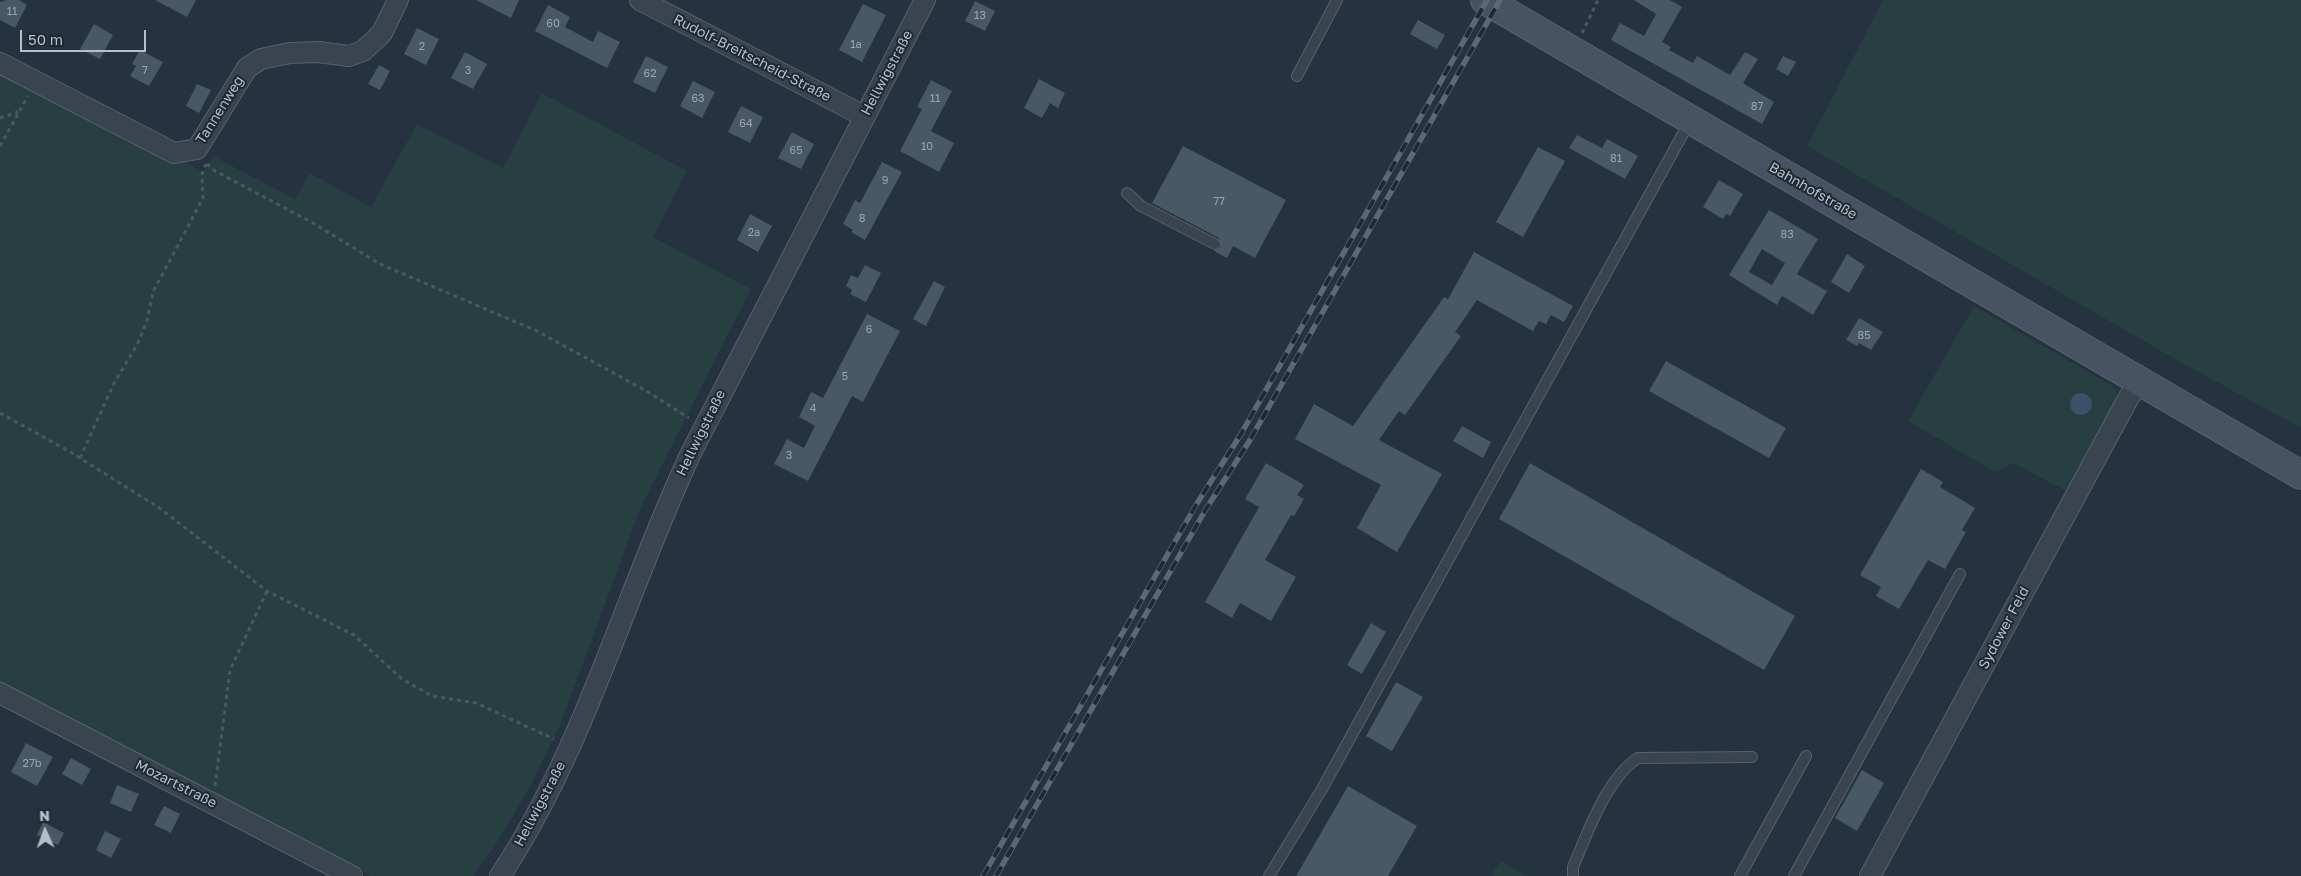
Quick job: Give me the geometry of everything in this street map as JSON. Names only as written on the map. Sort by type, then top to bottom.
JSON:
[{"type":"main road","name":"Bahnhofstraße","points":[[1485,0],[2301,475]]},
{"type":"street","name":"Tannenweg","points":[[0,63],[174,153],[202,156],[247,68],[261,59],[290,53],[318,52],[349,56],[363,51],[382,33],[398,0]]},
{"type":"street","name":"Rudolf-Breitscheid-Straße","points":[[640,0],[864,116]]},
{"type":"street","name":"Hellwigstraße","points":[[500,876],[550,789],[570,747],[671,496],[704,428],[925,0]]},
{"type":"street","name":"Sydower Feld","points":[[1870,876],[2062,520],[2140,382]]},
{"type":"street","name":"Mozartstraße","points":[[0,693],[352,876]]},
{"type":"lane","points":[[1297,76],[1337,0]]},
{"type":"lane","points":[[1269,876],[1322,789],[1691,120]]},
{"type":"lane","points":[[1127,193],[1141,206],[1215,244]]},
{"type":"lane","points":[[1794,876],[1960,574]]},
{"type":"lane","points":[[1740,876],[1806,756]]},
{"type":"lane","points":[[1573,876],[1573,867],[1598,810],[1626,766],[1638,758],[1752,757]]},
{"type":"path","points":[[1572,50],[1598,0]]},
{"type":"path","points":[[0,146],[35,82]]},
{"type":"path","points":[[0,118],[19,112]]},
{"type":"path","points":[[202,156],[215,172],[313,223],[380,264],[538,330],[648,392],[704,428]]},
{"type":"path","points":[[80,458],[114,383],[137,345],[147,321],[153,292],[203,198],[202,156]]},
{"type":"path","points":[[0,414],[80,458],[158,507],[266,590],[354,635],[402,679],[432,696],[476,703],[570,747]]},
{"type":"path","points":[[212,802],[230,670],[266,590]]},
{"type":"green space","points":[[1883,0],[2301,0],[2301,428],[2180,362],[1807,146]]},
{"type":"green space","points":[[0,65],[204,172],[213,156],[295,199],[310,173],[371,207],[417,124],[503,168],[542,93],[687,171],[653,237],[751,289],[640,509],[561,723],[530,787],[493,849],[472,876],[370,876],[0,682]]},
{"type":"green space","points":[[1974,306],[2116,388],[2118,401],[2068,492],[2013,463],[1995,472],[1908,421]]},
{"type":"green space","points":[[1501,861],[1527,876],[1490,876]]},
{"type":"water","points":[[2081,393],[2089,396],[2092,404],[2089,412],[2081,415],[2073,412],[2070,404],[2073,396]]},
{"type":"building","points":[[19,0],[27,5],[15,28],[0,20],[0,2]]},
{"type":"building","points":[[155,0],[196,0],[187,17]]},
{"type":"building","points":[[476,0],[519,0],[511,18]]},
{"type":"building","points":[[1634,0],[1670,0],[1682,7],[1662,42],[1671,47],[1669,50],[1693,63],[1697,56],[1730,75],[1745,52],[1758,59],[1743,83],[1774,102],[1762,124],[1611,40],[1620,23],[1644,36],[1656,14]]},
{"type":"building","points":[[975,1],[995,11],[985,31],[965,21]]},
{"type":"building","points":[[863,4],[886,15],[862,62],[839,50]]},
{"type":"building","points":[[548,5],[570,17],[565,27],[593,42],[598,31],[620,42],[607,68],[535,31]]},
{"type":"building","points":[[1418,20],[1445,35],[1437,49],[1410,34]]},
{"type":"building","points":[[94,24],[113,35],[100,59],[80,49]]},
{"type":"building","points":[[417,28],[439,39],[426,65],[404,54]]},
{"type":"building","points":[[140,50],[163,62],[149,86],[130,76],[136,66],[132,64]]},
{"type":"building","points":[[465,52],[487,64],[473,89],[451,78]]},
{"type":"building","points":[[646,56],[668,67],[655,93],[633,82]]},
{"type":"building","points":[[1783,56],[1796,62],[1788,76],[1776,69]]},
{"type":"building","points":[[379,65],[390,71],[380,90],[368,84]]},
{"type":"building","points":[[1039,79],[1065,93],[1058,108],[1050,103],[1042,118],[1024,108]]},
{"type":"building","points":[[931,80],[952,91],[931,131],[954,143],[939,172],[900,151],[922,109],[917,107]]},
{"type":"building","points":[[693,81],[715,92],[702,118],[680,106]]},
{"type":"building","points":[[197,84],[211,90],[199,113],[186,106]]},
{"type":"building","points":[[741,106],[763,117],[750,143],[728,132]]},
{"type":"building","points":[[792,132],[814,144],[801,169],[778,158]]},
{"type":"building","points":[[1577,135],[1602,148],[1607,139],[1638,156],[1625,179],[1569,148]]},
{"type":"building","points":[[1183,146],[1286,200],[1255,258],[1233,246],[1227,258],[1214,251],[1221,247],[1219,238],[1152,203]]},
{"type":"building","points":[[1538,147],[1565,161],[1523,237],[1496,222]]},
{"type":"building","points":[[882,162],[902,172],[865,240],[851,232],[853,230],[843,224],[855,200],[860,203]]},
{"type":"building","points":[[1719,180],[1743,194],[1730,216],[1726,214],[1723,219],[1703,207]]},
{"type":"building","points":[[1769,210],[1818,239],[1797,274],[1827,291],[1813,315],[1782,296],[1777,305],[1729,275]],"holes":[[[1762,249],[1785,263],[1772,285],[1749,272]]]},
{"type":"building","points":[[750,214],[772,226],[758,252],[737,240]]},
{"type":"building","points":[[1474,252],[1573,306],[1564,322],[1551,315],[1546,324],[1539,321],[1533,331],[1477,300],[1455,332],[1461,336],[1405,415],[1399,411],[1379,440],[1442,474],[1397,552],[1357,528],[1381,485],[1295,439],[1314,404],[1353,426],[1444,297],[1448,299]]},
{"type":"building","points":[[1847,254],[1865,266],[1849,293],[1831,282]]},
{"type":"building","points":[[865,265],[881,273],[866,302],[850,294],[852,290],[846,286],[851,275],[858,278]]},
{"type":"building","points":[[934,281],[945,287],[926,326],[913,319]]},
{"type":"building","points":[[867,314],[900,331],[863,402],[852,396],[808,481],[774,464],[787,439],[804,448],[815,426],[799,417],[811,392],[823,398]]},
{"type":"building","points":[[1859,318],[1883,332],[1871,350],[1859,343],[1857,346],[1846,340]]},
{"type":"building","points":[[1666,361],[1786,428],[1769,458],[1649,391]]},
{"type":"building","points":[[1462,426],[1491,442],[1483,458],[1453,441]]},
{"type":"building","points":[[1266,463],[1304,485],[1297,495],[1304,499],[1294,516],[1291,515],[1265,560],[1296,577],[1271,621],[1240,603],[1232,618],[1205,602],[1259,507],[1245,499]]},
{"type":"building","points":[[1530,463],[1795,616],[1764,670],[1499,519]]},
{"type":"building","points":[[1921,469],[1943,482],[1940,487],[1975,508],[1962,530],[1966,532],[1945,569],[1928,560],[1899,609],[1876,596],[1881,587],[1860,575]]},
{"type":"building","points":[[1371,623],[1386,632],[1362,674],[1347,665]]},
{"type":"building","points":[[1396,682],[1423,697],[1392,751],[1366,736]]},
{"type":"building","points":[[26,743],[53,757],[37,786],[11,772]]},
{"type":"building","points":[[71,758],[91,769],[82,785],[62,774]]},
{"type":"building","points":[[1862,770],[1884,783],[1857,831],[1835,818]]},
{"type":"building","points":[[117,785],[139,794],[131,812],[110,803]]},
{"type":"building","points":[[1348,786],[1417,826],[1388,876],[1296,876]]},
{"type":"building","points":[[164,806],[180,814],[171,833],[154,825]]},
{"type":"building","points":[[43,822],[64,833],[58,845],[37,835]]},
{"type":"building","points":[[105,831],[121,839],[111,858],[96,850]]},
{"type":"railway","points":[[983,876],[1196,505],[1241,434],[1487,0]]},
{"type":"railway","points":[[996,876],[1206,509],[1250,440],[1500,0]]}]
